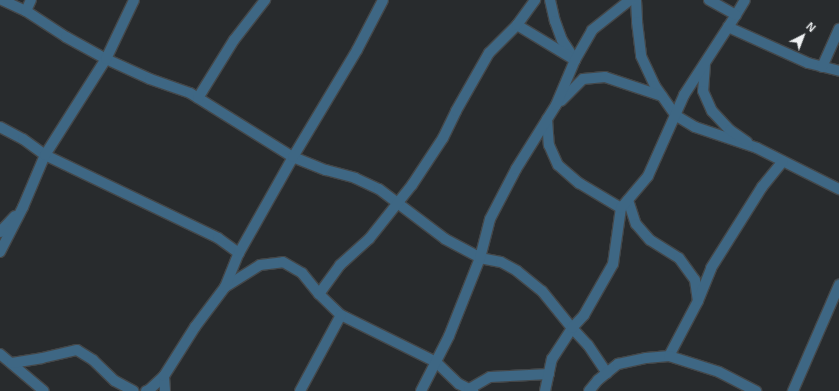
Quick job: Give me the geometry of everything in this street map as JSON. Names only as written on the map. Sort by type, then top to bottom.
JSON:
[{"type":"street","points":[[2,0],[26,10],[66,37],[106,58],[198,98],[293,157],[326,170],[355,178],[379,189],[446,238],[480,258],[501,262],[517,271],[542,292],[588,345],[607,373]]},
{"type":"street","points":[[26,10],[31,0]]},
{"type":"street","points":[[0,252],[23,207],[45,155],[106,58],[134,0]]},
{"type":"street","points":[[198,98],[234,40],[266,0]]},
{"type":"street","points":[[146,391],[164,376],[195,328],[225,287],[239,253],[293,157],[357,50],[383,0]]},
{"type":"street","points":[[319,294],[340,265],[369,239],[398,204],[443,138],[456,111],[489,53],[517,25],[535,0]]},
{"type":"street","points":[[550,0],[554,21],[562,40],[575,60]]},
{"type":"street","points":[[421,391],[436,362],[480,258],[490,219],[516,169],[556,105],[575,60],[592,30],[630,0]]},
{"type":"street","points":[[636,0],[636,22],[641,56],[655,86],[676,115],[695,127],[757,148]]},
{"type":"street","points":[[709,0],[736,15]]},
{"type":"street","points":[[545,391],[552,359],[572,328],[584,315],[613,264],[622,208],[648,176],[684,95],[745,0]]},
{"type":"street","points":[[517,25],[575,60]]},
{"type":"street","points":[[728,27],[808,63],[839,71]]},
{"type":"street","points":[[822,67],[839,29]]},
{"type":"street","points":[[705,61],[703,91],[712,111],[730,130],[757,148],[839,189]]},
{"type":"street","points":[[556,105],[583,79],[605,77],[662,96]]},
{"type":"street","points":[[547,119],[549,145],[558,165],[579,183],[622,208]]},
{"type":"street","points":[[0,127],[23,139],[45,155],[218,238],[239,253]]},
{"type":"street","points":[[669,356],[698,301],[711,268],[762,187],[783,161]]},
{"type":"street","points":[[628,200],[636,224],[645,235],[650,240],[679,258],[695,280],[698,301]]},
{"type":"street","points":[[0,232],[23,207]]},
{"type":"street","points":[[225,287],[260,265],[283,262],[302,273],[319,294],[341,315],[436,362],[459,384],[471,390],[490,377],[549,374]]},
{"type":"street","points":[[793,391],[836,299],[839,285]]},
{"type":"street","points":[[300,391],[341,315]]},
{"type":"street","points":[[12,363],[77,350],[93,360],[115,381],[134,391]]},
{"type":"street","points":[[0,354],[44,391]]},
{"type":"street","points":[[589,391],[618,364],[646,358],[669,356],[719,372],[756,391]]},
{"type":"street","points":[[164,376],[165,391]]}]
